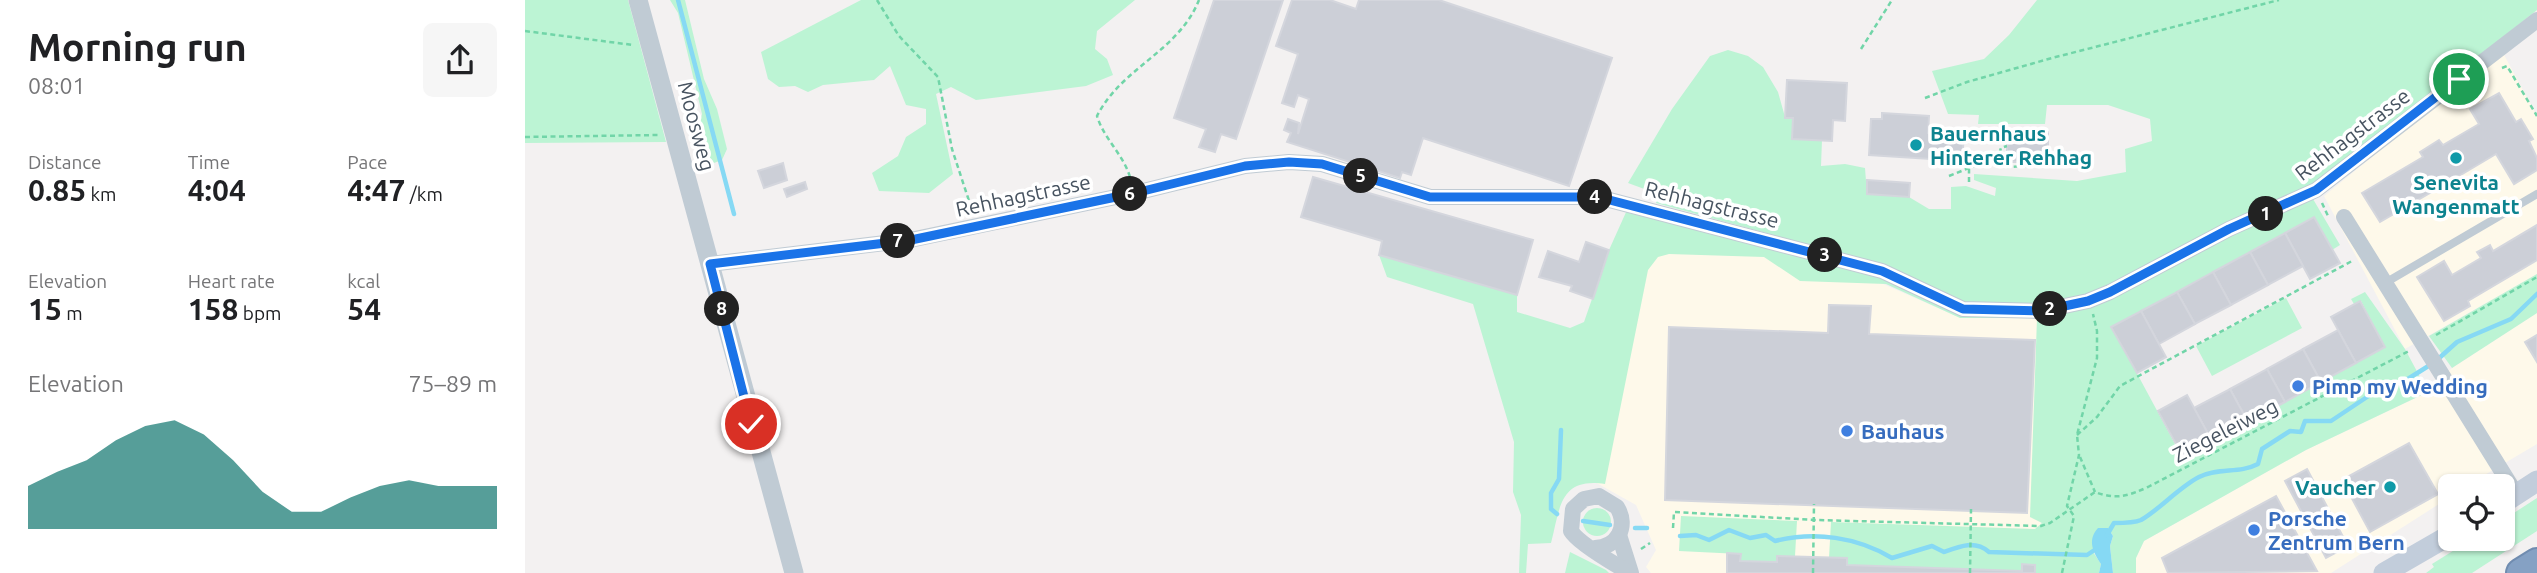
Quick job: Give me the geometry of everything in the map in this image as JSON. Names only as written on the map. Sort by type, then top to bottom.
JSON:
[{"type":"highway","points":[[2521,573],[2537,563]]},
{"type":"main road","points":[[2515,494],[2537,481]]},
{"type":"main road","points":[[2384,573],[2438,541]]},
{"type":"street","name":"Moosweg","points":[[638,0],[794,573]]},
{"type":"street","name":"Rehhagstrasse","points":[[710,264],[911,240],[1135,193],[1245,166],[1289,162],[1322,164],[1430,197],[1598,197],[1882,271],[1963,309],[2041,311],[2088,301],[2229,229],[2316,190],[2537,20]]},
{"type":"street","points":[[2344,217],[2440,371],[2496,474]]},
{"type":"street","points":[[1599,496],[1612,502],[1622,518],[1619,535],[1630,573],[1595,548],[1579,542],[1570,523],[1573,509],[1584,499],[1599,496]]},
{"type":"street","points":[[1595,548],[1606,546],[1619,535]]},
{"type":"lane","points":[[2385,283],[2537,194]]},
{"type":"path","points":[[877,0],[899,36],[938,77],[952,149],[977,226]]},
{"type":"path","points":[[1135,193],[1127,167],[1102,133],[1097,116],[1114,88],[1177,37],[1199,0]]},
{"type":"path","points":[[1861,49],[1892,0]]},
{"type":"path","points":[[1925,97],[2052,58],[2279,0]]},
{"type":"path","points":[[525,30],[639,46]]},
{"type":"path","points":[[2496,71],[2507,66],[2537,116]]},
{"type":"path","points":[[525,137],[658,135]]},
{"type":"path","points":[[1998,162],[2001,148],[2007,146]]},
{"type":"path","points":[[1949,176],[1969,167],[1998,162],[2007,167],[2053,167],[2063,164]]},
{"type":"path","points":[[1969,167],[1969,182]]},
{"type":"path","points":[[2077,435],[2097,417],[2120,386],[2352,260]]},
{"type":"path","name":"Ziegeleiweg","points":[[2095,492],[2110,498],[2124,498],[2148,487],[2426,348],[2537,277]]},
{"type":"path","points":[[1673,528],[1674,512],[1815,521],[2041,526],[2072,509],[2095,492],[2079,455],[2077,435],[2097,358],[2097,331],[2088,301]]},
{"type":"path","points":[[2061,573],[2074,516],[2072,509],[2067,506],[2079,455]]},
{"type":"path","points":[[1812,573],[1814,504]]},
{"type":"path","points":[[1970,571],[1971,509]]},
{"type":"path","points":[[2287,518],[2293,515]]},
{"type":"path","points":[[1635,553],[1650,543]]},
{"type":"shaded area","points":[[2502,51],[2537,116],[2537,274],[2405,349],[2324,196]]},
{"type":"shaded area","points":[[1640,236],[1858,273],[1956,316],[2046,316],[2040,573],[1651,573],[1646,567],[1656,550],[1636,505],[1584,476]]},
{"type":"shaded area","points":[[2537,313],[2537,444],[2486,474],[2438,474],[2438,505],[2331,573],[2136,573],[2136,558],[2144,541],[2306,450],[2428,392],[2452,368]]},
{"type":"green space","points":[[525,0],[628,0],[666,142],[525,143]]},
{"type":"green space","points":[[670,0],[685,0],[704,79],[717,109],[727,149],[722,160],[714,163],[702,140],[702,114],[678,13]]},
{"type":"green space","points":[[861,0],[1135,0],[1097,31],[1095,49],[1107,59],[1113,75],[1086,86],[976,100],[951,87],[936,94],[953,174],[929,193],[879,191],[872,173],[898,156],[906,137],[926,124],[926,109],[906,105],[890,66],[874,80],[823,85],[808,92],[795,86],[779,87],[768,79],[761,52]]},
{"type":"green space","points":[[2037,0],[2537,0],[2537,10],[2332,173],[2294,195],[2091,297],[2049,304],[1963,302],[1888,266],[1656,203],[1658,194],[1628,183],[1672,109],[1710,56],[1728,50],[1748,56],[1763,67],[1778,92],[1785,117],[1793,118],[1822,140],[1821,166],[1845,164],[1865,168],[1867,194],[1909,197],[1929,209],[1951,209],[1951,187],[1966,186],[1995,196],[1996,188],[1974,180],[1974,174],[2077,181],[2126,172],[2125,149],[2152,141],[2150,119],[2108,105],[2047,105],[2045,124],[1978,124],[1979,115],[1948,114],[1932,71],[1984,59],[2009,35]]},
{"type":"green space","points":[[2313,199],[2340,245],[2332,250],[2314,217],[2112,327],[2182,457],[2385,347],[2361,301],[2354,304],[2351,299],[2365,292],[2405,349],[2428,392],[2306,450],[2144,541],[2136,558],[2136,573],[2113,573],[2110,546],[2113,536],[2108,528],[2093,552],[2101,564],[2099,573],[2035,573],[2035,565],[2023,564],[2022,571],[1847,565],[1847,558],[1829,558],[1831,522],[2035,529],[2042,523],[2030,517],[2037,318],[1960,318],[1886,284],[1800,281],[1764,257],[1669,254],[1658,257],[1648,270],[1605,484],[1578,485],[1570,491],[1560,508],[1551,543],[1528,544],[1526,573],[1519,573],[1521,515],[1513,492],[1514,442],[1473,304],[1387,277],[1379,255],[1517,295],[1517,312],[1570,328],[1584,322],[1609,250],[1627,210],[1883,277],[1952,311],[2046,315]]},
{"type":"green space","points":[[2537,274],[2537,313],[2452,368],[2429,336]]},
{"type":"green space","points":[[2286,298],[2302,328],[2212,376],[2196,346]]},
{"type":"green space","points":[[2537,498],[2537,531],[2515,545],[2515,512]]},
{"type":"green space","points":[[1597,508],[1607,512],[1611,522],[1607,532],[1597,536],[1587,532],[1583,522],[1587,512]]},
{"type":"green space","points":[[1681,516],[1797,521],[1795,556],[1777,556],[1777,562],[1740,561],[1740,554],[1679,551]]},
{"type":"green space","points":[[2453,551],[2506,551],[2472,573],[2426,573],[2434,567],[2432,564]]},
{"type":"green space","points":[[1570,552],[1606,570],[1609,573],[1565,573]]},
{"type":"water","points":[[2098,528],[2108,528],[2113,536],[2110,546],[2113,573],[2099,573],[2101,564],[2092,542]]},
{"type":"building","points":[[1214,0],[1283,0],[1236,139],[1221,134],[1215,152],[1199,147],[1206,129],[1174,118]]},
{"type":"building","points":[[1292,0],[1330,0],[1356,9],[1359,0],[1439,0],[1612,58],[1569,186],[1423,138],[1411,175],[1402,172],[1400,178],[1287,142],[1291,133],[1284,130],[1288,119],[1299,123],[1298,134],[1309,99],[1298,95],[1294,107],[1282,103],[1298,54],[1276,46]]},
{"type":"building","points":[[1787,80],[1847,83],[1845,121],[1833,120],[1832,141],[1792,139],[1793,118],[1785,118]]},
{"type":"building","name":"Senevita Wangenmatt","points":[[2499,93],[2516,122],[2521,119],[2533,139],[2529,141],[2537,158],[2537,170],[2514,184],[2496,154],[2459,176],[2461,179],[2451,185],[2449,182],[2380,222],[2362,193],[2423,157],[2420,152],[2439,140],[2443,145],[2479,124],[2470,109]]},
{"type":"building","name":"Bauernhaus Hinterer Rehhag","points":[[1882,113],[1929,116],[1928,133],[1964,135],[1962,161],[1869,155],[1871,119],[1882,119]]},
{"type":"building","points":[[2007,132],[2048,132],[2048,162],[2007,162]]},
{"type":"building","points":[[783,163],[787,180],[764,188],[758,171]]},
{"type":"building","points":[[1313,177],[1533,240],[1517,295],[1379,255],[1382,241],[1301,217]]},
{"type":"building","points":[[1867,180],[1910,183],[1909,197],[1867,194]]},
{"type":"building","points":[[805,182],[807,189],[787,197],[784,189]]},
{"type":"building","points":[[2314,217],[2340,263],[2310,279],[2285,233]]},
{"type":"building","points":[[2537,225],[2537,260],[2468,301],[2470,306],[2444,321],[2417,277],[2444,261],[2452,275],[2481,258],[2477,252],[2490,245],[2493,251]]},
{"type":"building","points":[[2285,233],[2303,266],[2268,285],[2250,252]]},
{"type":"building","points":[[1586,242],[1609,250],[1593,299],[1570,291],[1572,286],[1539,277],[1548,251],[1579,262]]},
{"type":"building","points":[[2250,252],[2268,285],[2231,305],[2213,272]]},
{"type":"building","points":[[2213,272],[2231,305],[2195,324],[2177,292]]},
{"type":"building","points":[[2177,292],[2195,324],[2159,344],[2141,311]]},
{"type":"building","points":[[2360,301],[2385,347],[2356,363],[2331,317]]},
{"type":"building","points":[[1829,305],[1871,306],[1869,334],[2035,340],[2027,513],[1665,500],[1669,327],[1828,333]]},
{"type":"building","points":[[2141,311],[2166,357],[2137,373],[2111,327]]},
{"type":"building","points":[[2338,330],[2356,363],[2321,382],[2303,349]]},
{"type":"building","points":[[2537,335],[2537,362],[2525,342]]},
{"type":"building","points":[[2303,349],[2321,382],[2285,402],[2267,369]]},
{"type":"building","points":[[2267,369],[2285,402],[2248,422],[2230,389]]},
{"type":"building","points":[[2230,389],[2248,422],[2212,441],[2194,408]]},
{"type":"building","points":[[2187,395],[2212,441],[2183,457],[2158,411]]},
{"type":"building","name":"Vaucher","points":[[2409,443],[2438,494],[2370,532],[2342,480]]},
{"type":"building","points":[[2307,469],[2348,546],[2326,558],[2285,481]]},
{"type":"building","name":"Porsche Zentrum Bern","points":[[2276,496],[2317,571],[2168,573],[2162,558]]},
{"type":"building","points":[[1727,553],[1741,554],[1740,561],[1777,562],[1777,556],[1847,558],[1847,565],[2022,571],[2022,564],[2035,565],[2035,573],[1727,573]]},
{"type":"waterway","points":[[678,0],[734,214]]},
{"type":"waterway","points":[[2437,360],[2457,342],[2511,319],[2537,294]]},
{"type":"waterway","points":[[2107,535],[2114,523],[2141,520],[2199,477],[2258,464],[2262,449],[2290,431],[2301,432],[2305,421],[2331,421],[2382,387],[2403,382],[2430,365]]},
{"type":"waterway","points":[[1557,514],[1551,509],[1551,493],[1559,479],[1561,430]]},
{"type":"waterway","points":[[1583,521],[1610,525]]},
{"type":"waterway","points":[[1635,528],[1647,528]]},
{"type":"waterway","points":[[1680,536],[1696,535],[1709,540],[1729,530],[1750,538],[1766,535],[1775,541],[1820,536],[1865,545],[1892,558],[1932,546],[1944,552],[1973,545],[1989,552],[2087,555],[2096,549]]},
{"type":"place","name":"Bauernhaus Hinterer Rehhag","points":[[1916,145]]},
{"type":"place","name":"Senevita Wangenmatt","points":[[2456,158]]},
{"type":"place","name":"Pimp my Wedding","points":[[2298,386]]},
{"type":"place","name":"Bauhaus","points":[[1847,431]]},
{"type":"place","name":"Vaucher","points":[[2390,487]]},
{"type":"place","name":"Porsche Zentrum Bern","points":[[2254,530]]},
{"type":"route","points":[[751,424],[710,264],[911,240],[1135,193],[1245,166],[1289,162],[1322,164],[1430,197],[1598,197],[1882,271],[1955,307],[1977,311],[2041,311],[2088,301],[2110,292],[2194,246],[2295,202],[2337,177],[2459,79]]}]
